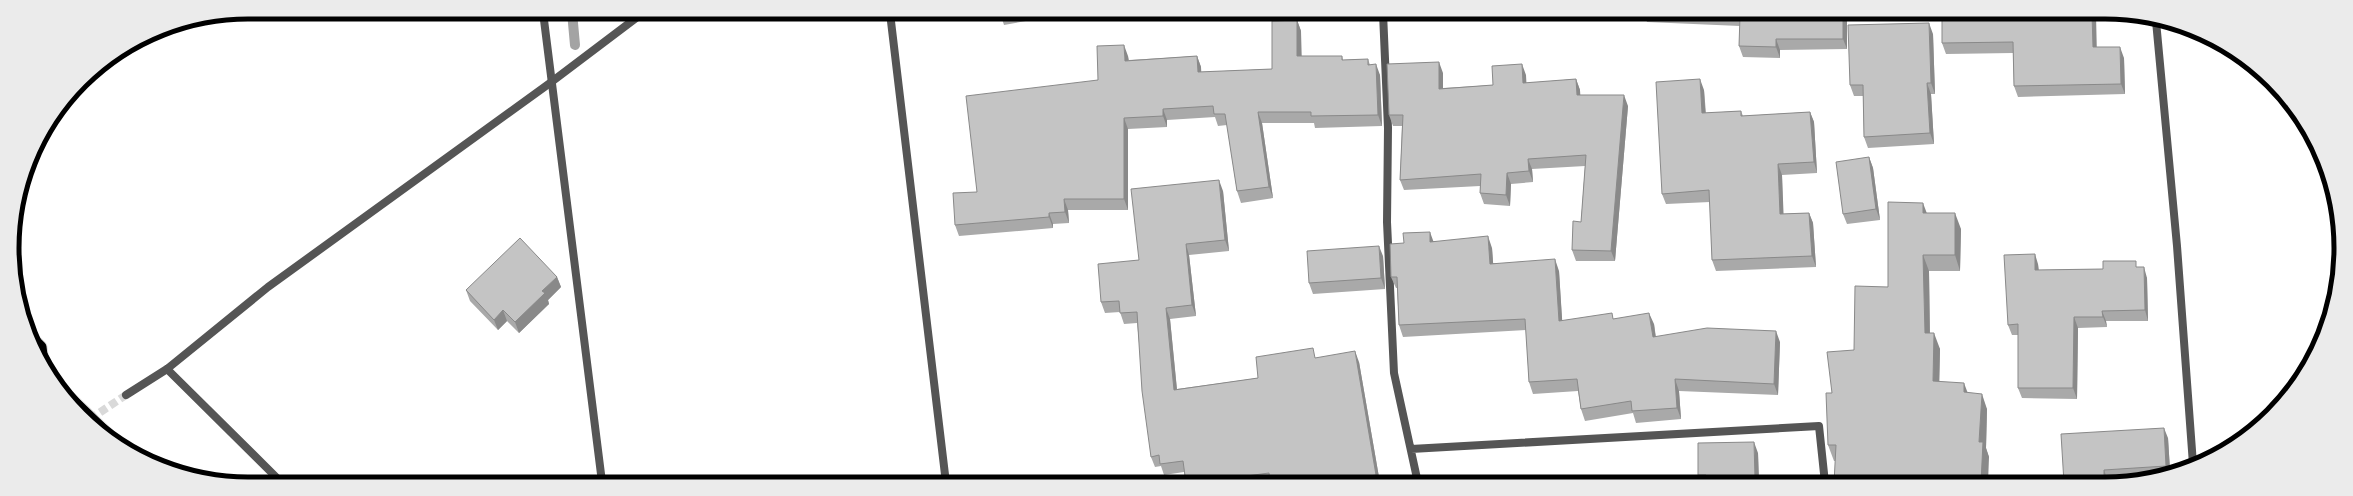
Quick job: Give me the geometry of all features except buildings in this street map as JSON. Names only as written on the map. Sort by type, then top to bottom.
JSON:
[{"type":"street","points":[[544,19],[550,84],[601,477]]},
{"type":"street","points":[[126,395],[167,369],[268,287],[550,84],[635,19]]},
{"type":"street","points":[[891,19],[945,477]]},
{"type":"street","points":[[1383,19],[1388,128],[1387,222],[1394,373],[1417,477]]},
{"type":"street","points":[[2156,25],[2194,460]]},
{"type":"street","points":[[167,369],[276,477]]},
{"type":"street","points":[[1411,449],[1819,426],[1824,477]]},
{"type":"waterway","points":[[573,19],[575,45]]},
{"type":"tunnel","points":[[93,417],[126,395]]}]
